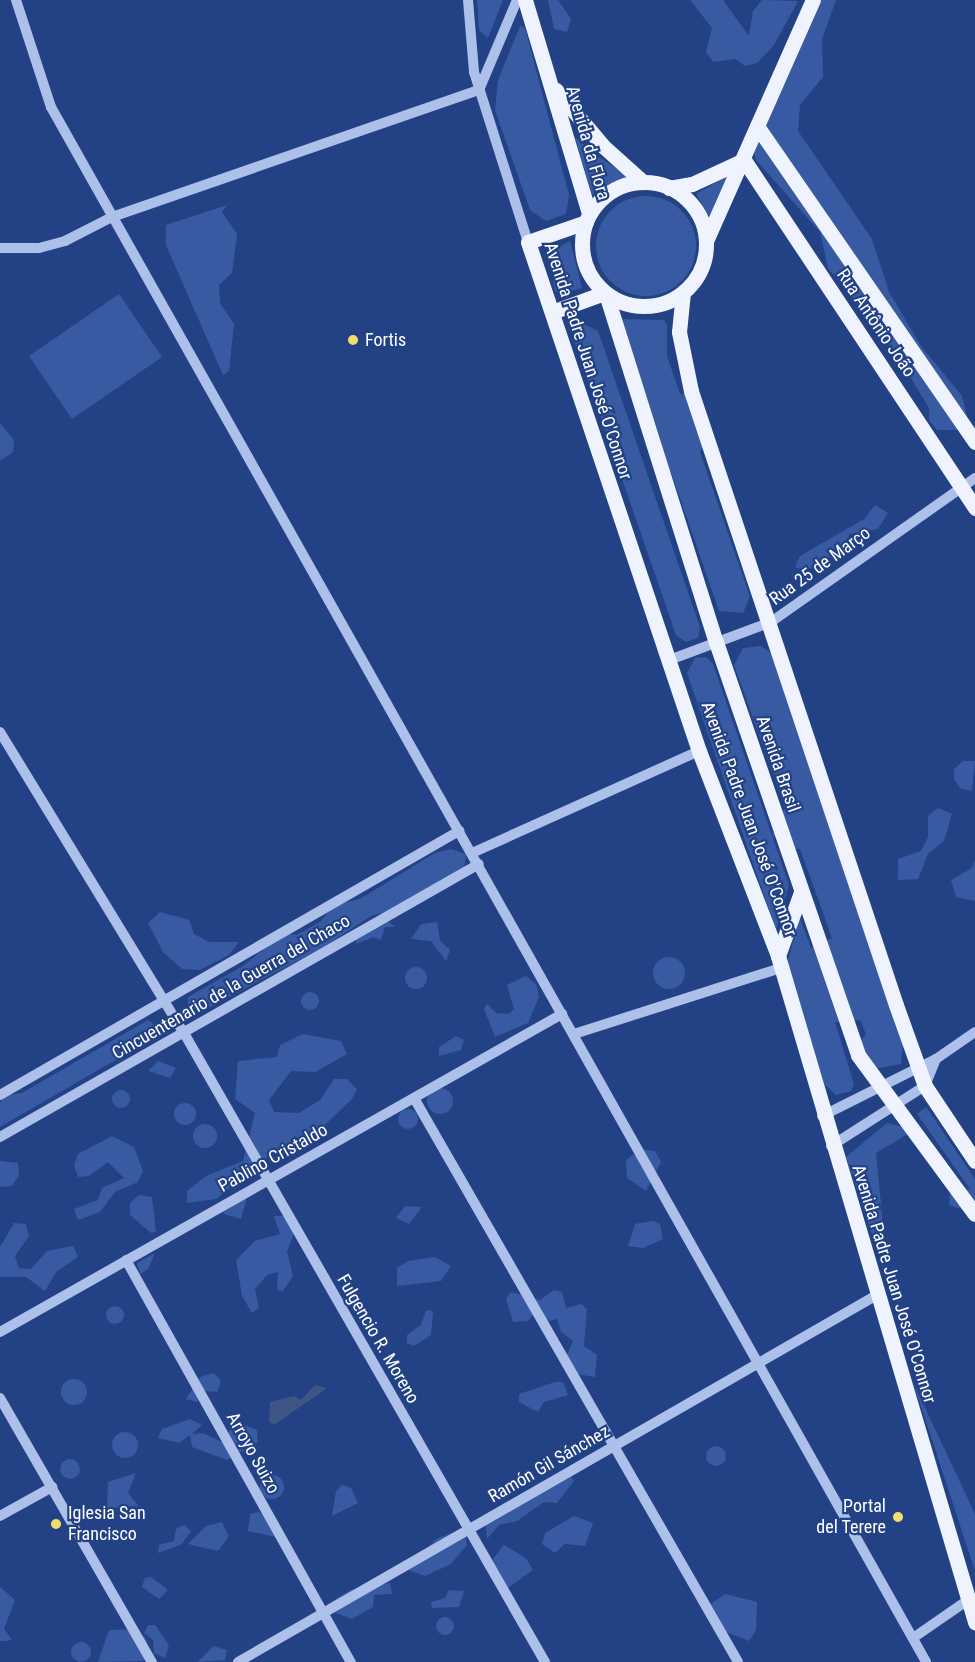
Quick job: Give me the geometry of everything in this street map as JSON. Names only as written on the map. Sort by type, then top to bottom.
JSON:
[{"type":"main road","name":"Avenida da Flora","points":[[525,0],[588,218]]},
{"type":"main road","points":[[813,0],[744,160],[706,241],[700,269],[684,292],[682,356],[925,1086],[975,1161]]},
{"type":"main road","name":"Avenida da Flora","points":[[550,83],[603,146],[643,182]]},
{"type":"main road","name":"Rua Antônio João","points":[[757,126],[975,442]]},
{"type":"main road","points":[[528,242],[588,218],[608,193],[643,182],[669,188],[692,184],[744,160]]},
{"type":"main road","name":"Rua Antônio João","points":[[744,160],[975,508]]},
{"type":"main road","points":[[669,188],[691,204],[706,241]]},
{"type":"main road","points":[[588,218],[585,260],[605,294]]},
{"type":"main road","name":"Avenida Padre Juan José O'Connor","points":[[528,242],[672,658],[699,751],[779,962],[822,1116],[975,1622]]},
{"type":"main road","points":[[552,312],[605,294],[644,306],[684,292]]},
{"type":"main road","name":"Avenida Brasil","points":[[605,294],[716,642],[858,1055],[880,1085],[898,1103],[975,1214]]},
{"type":"main road","points":[[779,962],[801,892]]},
{"type":"street","points":[[16,0],[51,107],[926,1662]]},
{"type":"street","name":"Avenida Padre Juan José O'Connor","points":[[468,0],[479,90],[528,242]]},
{"type":"street","points":[[0,248],[39,248],[112,217],[479,90],[517,0]]},
{"type":"street","name":"Rua 25 de Março","points":[[672,658],[771,622],[975,478]]},
{"type":"street","name":"Fulgencio R. Moreno","points":[[0,732],[184,1033],[544,1662]]},
{"type":"street","points":[[472,853],[699,751]]},
{"type":"street","name":"Cincuentenario de la Guerra del Chaco","points":[[0,1095],[459,831]]},
{"type":"street","name":"Cincuentenario de la Guerra del Chaco","points":[[0,1137],[479,864]]},
{"type":"street","points":[[574,1034],[779,962]]},
{"type":"street","name":"Pablino Cristaldo","points":[[0,1332],[562,1014]]},
{"type":"street","points":[[822,1116],[936,1059],[975,1032]]},
{"type":"street","points":[[831,1146],[925,1086],[936,1059]]},
{"type":"street","points":[[414,1098],[738,1662]]},
{"type":"street","name":"Arroyo Suizo","points":[[126,1260],[351,1662]]},
{"type":"street","name":"Ramón Gil Sánchez","points":[[238,1662],[877,1295]]},
{"type":"street","points":[[0,1398],[153,1662]]},
{"type":"street","points":[[0,1516],[52,1487]]},
{"type":"street","points":[[913,1638],[968,1600]]},
{"type":"shaded area","points":[[477,0],[503,0],[488,38],[479,30]]},
{"type":"shaded area","points":[[548,0],[558,0],[571,19],[567,32],[554,29]]},
{"type":"shaded area","points":[[690,0],[723,0],[749,36],[753,11],[762,0],[798,1],[774,45],[757,63],[745,66],[735,59],[713,62],[706,52],[712,28]]},
{"type":"shaded area","points":[[815,0],[836,0],[822,39],[823,77],[800,105],[798,131],[872,239],[889,292],[921,346],[962,396],[968,420],[960,430],[937,430],[929,420],[929,408],[897,355],[828,268],[820,232],[756,160],[753,148]]},
{"type":"shaded area","points":[[520,26],[525,28],[569,195],[566,214],[546,221],[530,210],[495,110],[498,80]]},
{"type":"shaded area","points":[[575,137],[597,156],[628,176],[592,195]]},
{"type":"shaded area","points":[[728,176],[711,219],[696,194]]},
{"type":"shaded area","points":[[646,196],[674,204],[688,218],[696,246],[688,274],[674,288],[646,296],[618,288],[604,274],[596,246],[604,218],[618,204]]},
{"type":"shaded area","points":[[227,205],[222,212],[237,234],[232,273],[219,285],[220,303],[234,324],[229,371],[223,375],[166,245],[166,225]]},
{"type":"shaded area","points":[[570,241],[582,288],[561,294],[555,291],[548,253]]},
{"type":"shaded area","points":[[119,294],[162,357],[72,419],[29,356]]},
{"type":"shaded area","points":[[621,319],[664,320],[667,325],[667,356],[680,394],[686,395],[706,439],[700,452],[750,597],[743,613],[719,611],[671,472],[659,466],[661,441]]},
{"type":"shaded area","points":[[578,321],[598,331],[700,627],[698,638],[686,642],[676,635],[573,337]]},
{"type":"shaded area","points":[[0,423],[14,440],[13,452],[0,461]]},
{"type":"shaded area","points":[[875,505],[888,513],[878,529],[849,534],[845,547],[806,571],[795,567],[800,556],[864,519]]},
{"type":"shaded area","points":[[761,646],[772,654],[903,1043],[901,1064],[869,1070],[856,1047],[866,1034],[860,1020],[835,1022],[854,1084],[851,1091],[836,1095],[824,1084],[787,963],[800,918],[811,948],[832,938],[800,849],[785,847],[772,834],[785,808],[734,665],[743,648]]},
{"type":"shaded area","points":[[706,657],[713,664],[789,885],[776,930],[687,673],[695,658]]},
{"type":"shaded area","points":[[963,761],[975,761],[972,791],[961,789],[954,779],[954,769]]},
{"type":"shaded area","points":[[938,808],[952,814],[944,841],[928,854],[918,879],[898,880],[898,859],[921,851],[928,837],[928,816]]},
{"type":"shaded area","points":[[451,849],[466,854],[464,869],[410,905],[371,916],[325,946],[197,1014],[188,1012],[188,997],[243,966],[284,933],[296,935],[320,922],[334,905],[360,899],[435,853]]},
{"type":"shaded area","points":[[975,860],[975,901],[956,897],[951,880],[972,868]]},
{"type":"shaded area","points":[[160,912],[189,920],[194,934],[209,942],[239,942],[229,955],[200,970],[182,969],[163,952],[148,923]]},
{"type":"shaded area","points":[[388,921],[395,927],[385,927],[381,940],[373,937],[356,944],[356,938]]},
{"type":"shaded area","points":[[437,922],[440,941],[450,950],[446,961],[431,941],[411,939],[421,924]]},
{"type":"shaded area","points":[[669,957],[680,962],[685,973],[680,984],[669,989],[658,984],[653,973],[658,962]]},
{"type":"shaded area","points":[[416,967],[424,970],[427,978],[424,986],[416,989],[408,986],[405,978],[408,970]]},
{"type":"shaded area","points":[[526,976],[536,984],[539,997],[528,1023],[495,1037],[484,1009],[487,1004],[496,1013],[509,1014],[514,1009],[507,985]]},
{"type":"shaded area","points":[[310,992],[316,995],[319,1001],[316,1007],[310,1010],[304,1007],[301,1001],[304,995]]},
{"type":"shaded area","points":[[148,1020],[160,1028],[157,1036],[0,1127],[0,1102],[7,1095],[22,1093]]},
{"type":"shaded area","points":[[303,1034],[341,1041],[347,1054],[315,1072],[291,1071],[269,1100],[274,1112],[299,1113],[320,1100],[334,1079],[347,1079],[357,1089],[352,1099],[307,1142],[273,1153],[216,1199],[187,1203],[187,1191],[206,1176],[243,1161],[255,1113],[235,1099],[238,1061],[277,1057],[280,1045]]},
{"type":"shaded area","points":[[456,1036],[464,1040],[461,1050],[439,1056],[439,1047]]},
{"type":"shaded area","points":[[158,1061],[176,1068],[170,1078],[148,1071]]},
{"type":"shaded area","points":[[440,1088],[449,1092],[453,1101],[449,1110],[440,1114],[431,1110],[427,1101],[431,1092]]},
{"type":"shaded area","points":[[121,1090],[127,1093],[130,1099],[127,1105],[121,1108],[115,1105],[112,1099],[115,1093]]},
{"type":"shaded area","points":[[185,1103],[193,1106],[196,1114],[193,1122],[185,1125],[177,1122],[174,1114],[177,1106]]},
{"type":"shaded area","points":[[926,1107],[975,1179],[975,1222],[967,1211],[949,1205],[950,1192],[970,1189],[917,1114]]},
{"type":"shaded area","points":[[408,1109],[415,1112],[418,1119],[415,1126],[408,1129],[401,1126],[398,1119],[401,1112]]},
{"type":"shaded area","points":[[887,1123],[903,1127],[908,1134],[876,1153],[885,1245],[877,1249],[846,1157]]},
{"type":"shaded area","points":[[205,1124],[213,1128],[217,1136],[213,1144],[205,1148],[197,1144],[193,1136],[197,1128]]},
{"type":"shaded area","points":[[112,1136],[134,1147],[143,1171],[138,1182],[115,1192],[100,1212],[78,1220],[74,1209],[98,1200],[102,1188],[124,1178],[108,1162],[89,1176],[78,1177],[74,1165],[78,1154]]},
{"type":"shaded area","points":[[641,1149],[655,1151],[661,1162],[646,1191],[627,1178],[626,1160]]},
{"type":"shaded area","points":[[0,1161],[18,1163],[19,1175],[12,1186],[0,1187]]},
{"type":"shaded area","points":[[139,1195],[152,1197],[156,1232],[151,1233],[130,1215],[130,1203]]},
{"type":"shaded area","points":[[247,1197],[241,1219],[224,1214],[223,1212]]},
{"type":"shaded area","points":[[405,1206],[422,1207],[409,1224],[396,1218]]},
{"type":"shaded area","points":[[274,1216],[286,1216],[294,1233],[287,1251],[293,1276],[283,1291],[277,1290],[278,1272],[267,1275],[255,1289],[259,1308],[252,1313],[242,1296],[236,1260],[255,1241],[280,1234]]},
{"type":"shaded area","points":[[652,1221],[660,1224],[663,1239],[643,1248],[628,1246],[635,1224]]},
{"type":"shaded area","points":[[14,1223],[26,1224],[29,1236],[15,1256],[19,1268],[31,1269],[47,1251],[73,1246],[78,1257],[57,1271],[45,1291],[26,1277],[0,1277],[0,1247]]},
{"type":"shaded area","points":[[155,1253],[148,1269],[140,1274],[137,1263]]},
{"type":"shaded area","points":[[435,1257],[451,1266],[441,1281],[397,1286],[397,1268],[408,1261]]},
{"type":"shaded area","points":[[554,1290],[562,1292],[566,1308],[581,1304],[587,1309],[584,1346],[597,1355],[595,1377],[576,1374],[567,1354],[573,1341],[561,1332],[557,1319],[549,1321],[537,1310],[528,1321],[513,1322],[506,1299],[510,1292],[540,1300]]},
{"type":"shaded area","points":[[115,1306],[121,1309],[124,1315],[121,1321],[115,1324],[109,1321],[106,1315],[109,1309]]},
{"type":"shaded area","points":[[426,1310],[433,1311],[431,1335],[414,1346],[407,1343],[407,1335],[421,1325]]},
{"type":"shaded area","points":[[214,1373],[221,1381],[217,1392],[204,1391],[197,1402],[186,1399],[200,1377]]},
{"type":"shaded area","points":[[74,1379],[84,1382],[87,1392],[84,1402],[74,1405],[64,1402],[61,1392],[64,1382]]},
{"type":"shaded area","points":[[555,1382],[563,1382],[568,1395],[544,1402],[538,1412],[519,1402],[519,1394]]},
{"type":"shaded area","points":[[913,1382],[975,1514],[975,1571]]},
{"type":"shaded area","points":[[315,1385],[327,1388],[274,1425],[269,1421],[270,1402],[294,1396],[301,1400]]},
{"type":"shaded area","points":[[190,1419],[202,1425],[192,1434],[203,1433],[224,1443],[234,1421],[257,1430],[258,1442],[227,1460],[192,1447],[190,1435],[179,1443],[158,1438],[162,1429]]},
{"type":"shaded area","points":[[125,1432],[134,1436],[138,1445],[134,1454],[125,1458],[116,1454],[112,1445],[116,1436]]},
{"type":"shaded area","points":[[716,1446],[723,1449],[726,1456],[723,1463],[716,1466],[709,1463],[706,1456],[709,1449]]},
{"type":"shaded area","points":[[70,1459],[77,1462],[80,1469],[77,1476],[70,1479],[63,1476],[60,1469],[63,1462]]},
{"type":"shaded area","points":[[136,1473],[128,1493],[139,1506],[107,1508],[108,1482]]},
{"type":"shaded area","points":[[272,1475],[281,1478],[284,1487],[281,1496],[272,1499],[263,1496],[260,1487],[263,1478]]},
{"type":"shaded area","points":[[570,1476],[574,1481],[557,1503],[544,1502],[517,1521],[499,1525],[487,1539],[485,1521]]},
{"type":"shaded area","points":[[342,1485],[351,1488],[358,1503],[332,1516],[336,1491]]},
{"type":"shaded area","points":[[258,1512],[265,1515],[275,1537],[248,1531],[250,1514]]},
{"type":"shaded area","points":[[574,1516],[593,1523],[585,1546],[565,1544],[555,1553],[542,1544],[545,1533]]},
{"type":"shaded area","points":[[222,1522],[229,1536],[218,1551],[188,1544],[206,1526]]},
{"type":"shaded area","points":[[184,1525],[191,1531],[182,1544],[158,1553],[159,1545],[174,1541],[176,1529]]},
{"type":"shaded area","points":[[454,1532],[465,1533],[467,1545],[451,1564],[425,1576],[408,1570],[436,1539]]},
{"type":"shaded area","points":[[504,1545],[526,1558],[533,1570],[508,1588],[492,1560]]},
{"type":"shaded area","points":[[151,1577],[168,1590],[159,1599],[142,1587],[145,1578]]},
{"type":"shaded area","points":[[390,1583],[392,1594],[374,1595],[373,1607],[352,1619],[328,1610],[328,1604],[350,1590]]},
{"type":"shaded area","points":[[0,1587],[15,1600],[4,1629],[12,1640],[0,1641]]},
{"type":"shaded area","points":[[449,1590],[464,1591],[459,1607],[432,1608],[431,1602],[445,1598]]},
{"type":"shaded area","points":[[726,1594],[757,1602],[756,1630],[749,1641],[726,1632],[710,1604]]},
{"type":"shaded area","points":[[445,1617],[451,1620],[454,1626],[451,1632],[445,1635],[439,1632],[436,1626],[439,1620]]},
{"type":"shaded area","points":[[148,1625],[155,1625],[169,1645],[165,1658],[154,1653],[153,1640],[144,1633]]},
{"type":"shaded area","points":[[134,1629],[145,1637],[149,1649],[144,1661],[98,1662],[109,1630]]},
{"type":"shaded area","points":[[81,1642],[88,1645],[91,1652],[88,1659],[81,1662],[74,1659],[71,1652],[74,1645]]},
{"type":"shaded area","points":[[213,1646],[227,1650],[225,1660],[198,1662]]},
{"type":"place","name":"Fortis","points":[[353,340]]},
{"type":"place","name":"Portal del Terere","points":[[898,1517]]},
{"type":"place","name":"Iglesia San Francisco","points":[[56,1524]]}]
